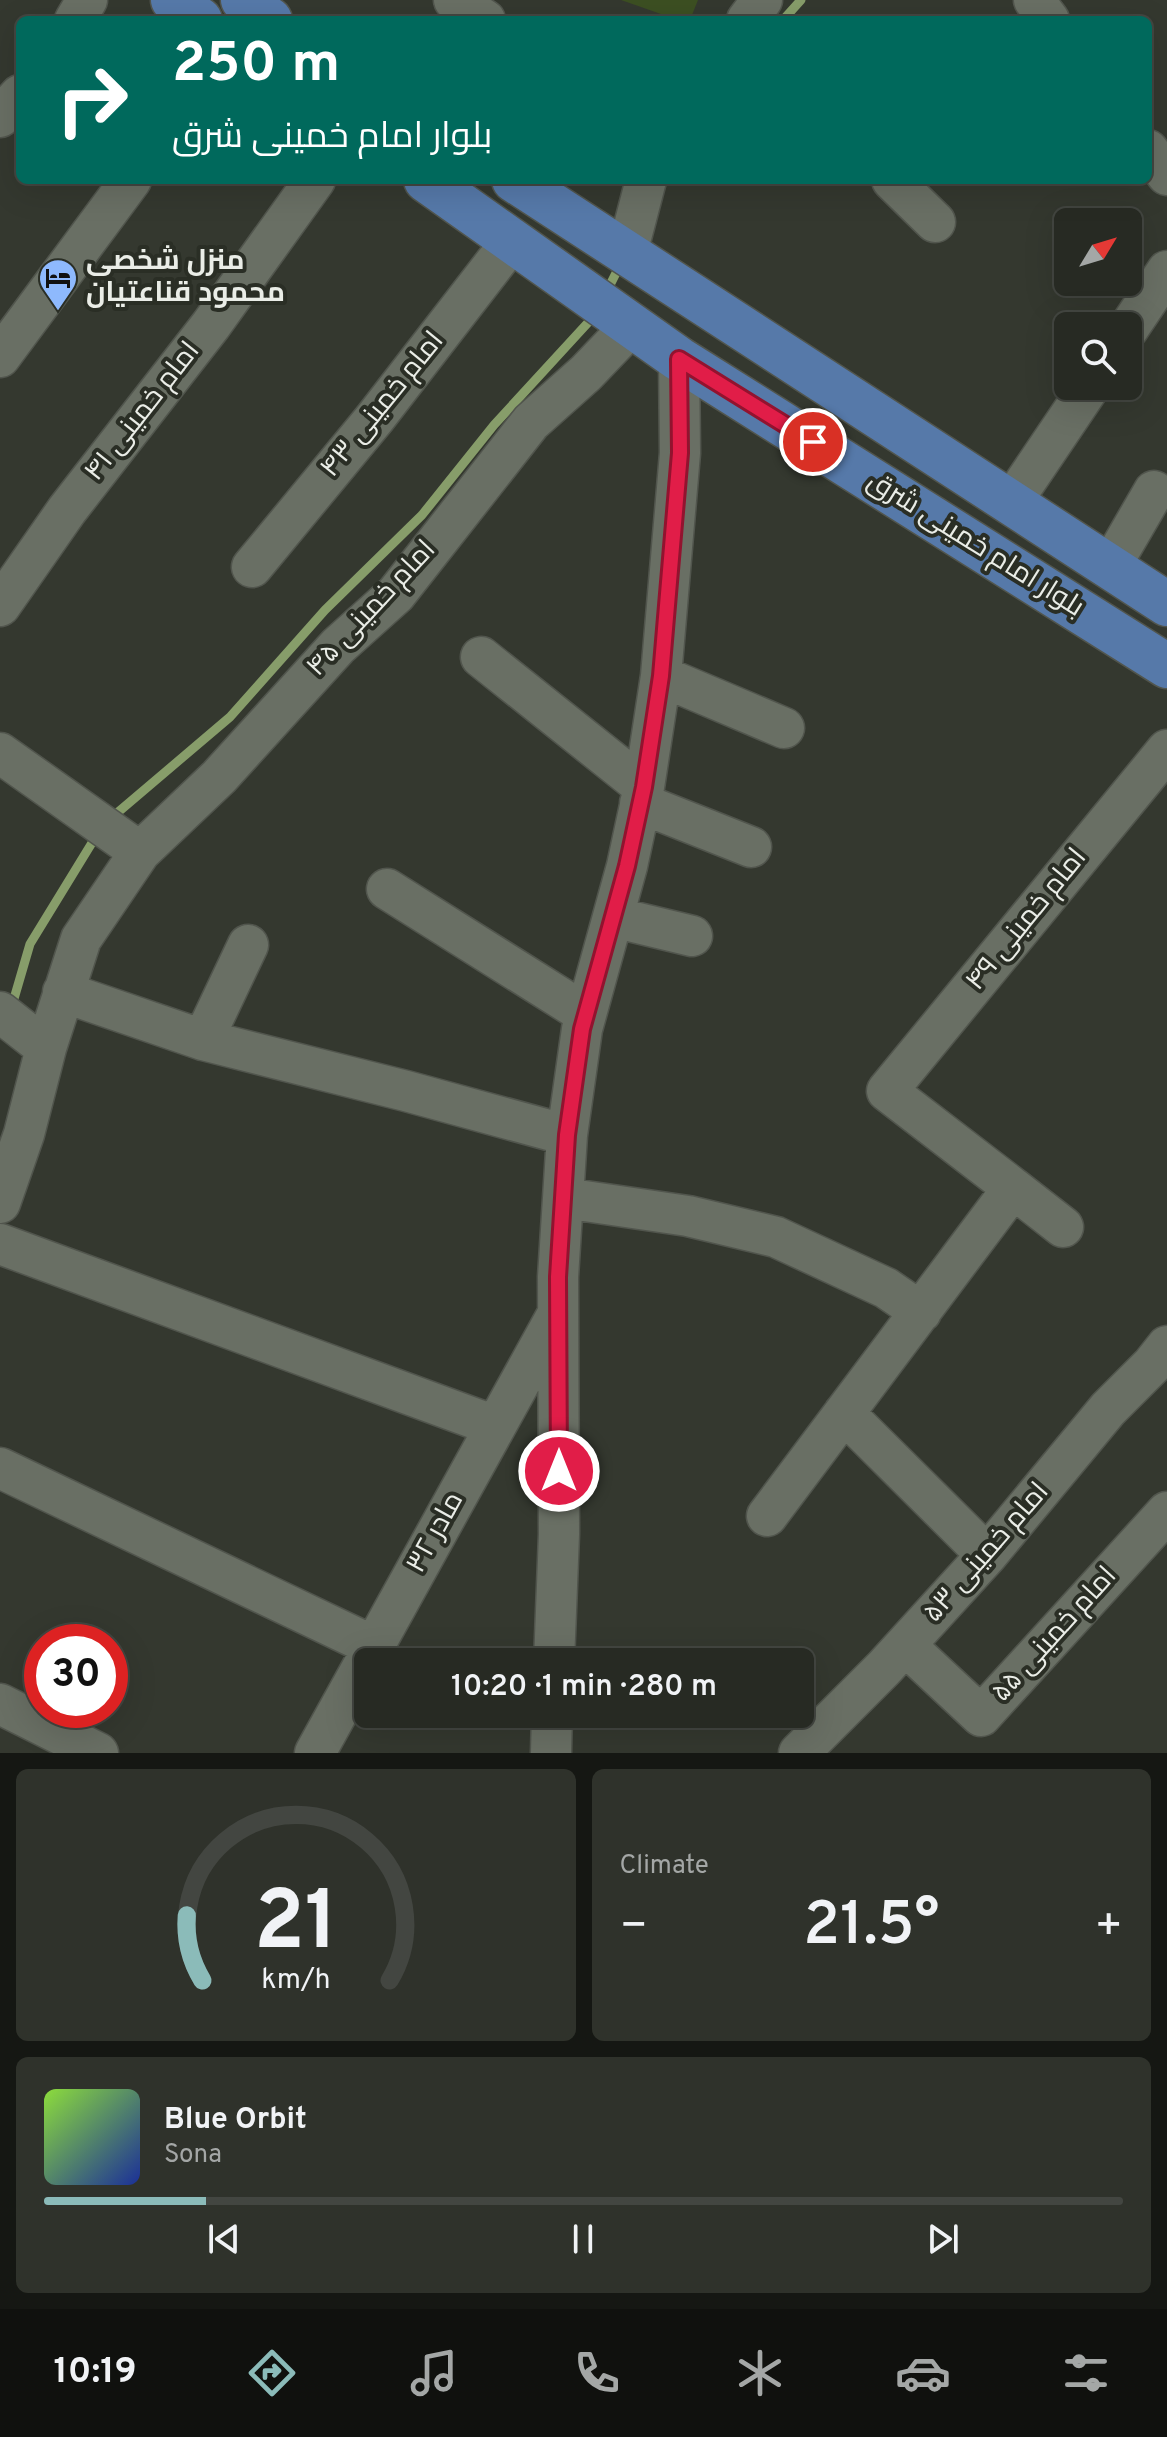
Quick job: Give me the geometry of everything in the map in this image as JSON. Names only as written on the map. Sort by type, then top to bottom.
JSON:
[{"type":"main road","points":[[173,0],[195,16]]},
{"type":"main road","points":[[243,0],[265,16]]},
{"type":"main road","name":"بلوار امام خمینی شرق","points":[[432,184],[679,359],[1167,666]]},
{"type":"main road","name":"بلوار امام خمینی شرق","points":[[520,184],[1167,604]]},
{"type":"street","points":[[454,0],[479,16]]},
{"type":"street","points":[[0,117],[16,99]]},
{"type":"street","points":[[1152,155],[1167,175]]},
{"type":"street","points":[[0,357],[128,184]]},
{"type":"street","name":"امام خمینی ۴۱","points":[[0,606],[67,510],[211,325],[312,184]]},
{"type":"street","points":[[627,253],[645,184]]},
{"type":"street","points":[[896,184],[935,222]]},
{"type":"street","name":"امام خمینی ۴۳","points":[[252,567],[375,418],[512,241]]},
{"type":"street","points":[[1139,312],[1167,271]]},
{"type":"street","name":"امام خمینی ۴۵","points":[[0,1203],[24,1134],[46,1048],[81,939],[140,852],[219,777],[338,646],[396,594],[531,422],[586,373],[631,326]]},
{"type":"street","points":[[555,1648],[559,1534],[558,1313],[567,1135],[586,1014],[627,866],[661,676],[680,453],[679,359]]},
{"type":"street","points":[[1011,503],[1081,400]]},
{"type":"street","points":[[1110,567],[1154,491]]},
{"type":"street","points":[[481,657],[642,795],[751,847]]},
{"type":"street","points":[[661,676],[784,728]]},
{"type":"street","name":"امام خمینی ۴۹","points":[[1013,1188],[887,1091],[1167,750]]},
{"type":"street","points":[[0,753],[140,852]]},
{"type":"street","points":[[387,889],[586,1014]]},
{"type":"street","points":[[613,917],[692,936]]},
{"type":"street","points":[[203,1040],[248,945]]},
{"type":"street","points":[[63,992],[203,1040],[567,1135]]},
{"type":"street","points":[[0,1012],[46,1048]]},
{"type":"street","points":[[767,1516],[1013,1188],[1063,1227]]},
{"type":"street","points":[[564,1198],[688,1216],[776,1237],[886,1288],[921,1312]]},
{"type":"street","points":[[0,1244],[495,1426]]},
{"type":"street","name":"مادر ۳۲","points":[[315,1753],[558,1313]]},
{"type":"street","name":"امام خمینی ۵۳","points":[[799,1753],[905,1645],[987,1555],[1108,1409],[1167,1346]]},
{"type":"street","points":[[844,1413],[987,1555]]},
{"type":"street","points":[[0,1468],[373,1646]]},
{"type":"street","name":"امام خمینی ۵۵","points":[[905,1645],[981,1716],[1167,1512]]},
{"type":"street","points":[[0,1704],[98,1753]]},
{"type":"street","points":[[551,1753],[552,1728]]},
{"type":"green space","points":[[621,0],[698,0],[692,16],[667,16]]},
{"type":"waterway","points":[[787,16],[801,0]]},
{"type":"waterway","points":[[605,295],[620,265]]},
{"type":"waterway","points":[[110,819],[230,717],[325,610],[422,515],[494,425],[595,315]]},
{"type":"waterway","points":[[11,1009],[30,944],[98,833]]},
{"type":"place","name":"منزل شخصی محمود قناعتیان","points":[[58,312]]},
{"type":"route","points":[[559,1471],[558,1277],[567,1135],[582,1029],[627,866],[644,787],[661,676],[680,453],[679,359],[813,442]]}]
